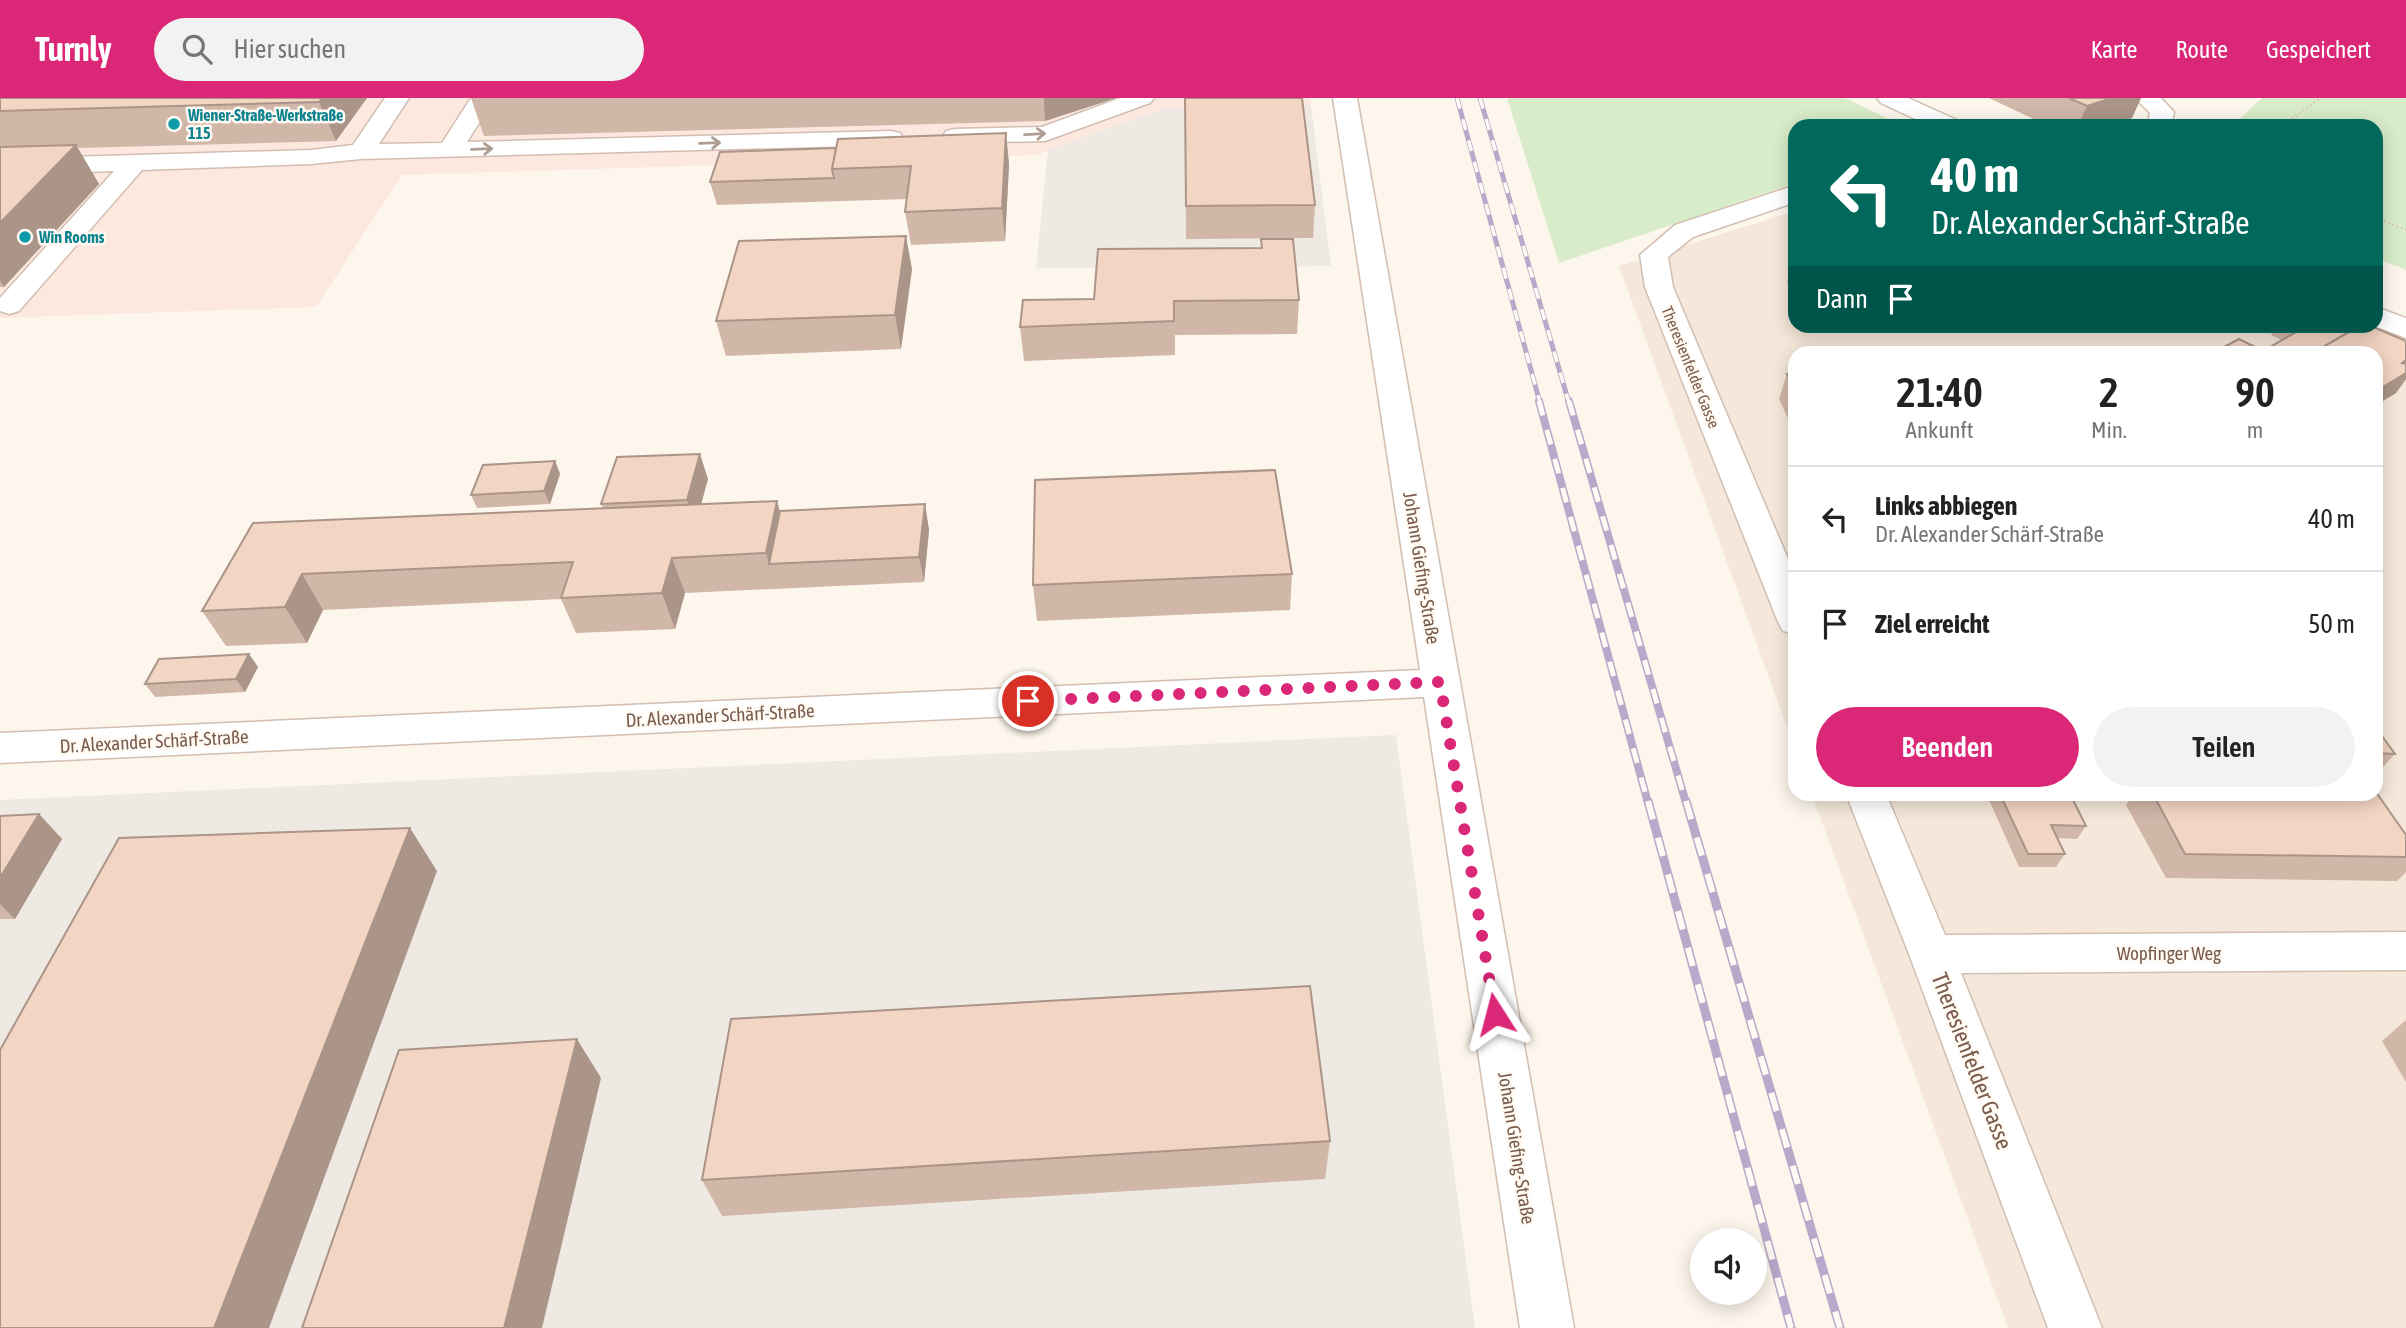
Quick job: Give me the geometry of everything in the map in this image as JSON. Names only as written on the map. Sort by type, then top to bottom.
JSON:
[{"type":"street","points":[[361,152],[397,98]]},
{"type":"street","points":[[450,150],[483,98]]},
{"type":"street","points":[[0,167],[311,157],[361,152],[1045,134],[1142,98]]},
{"type":"street","name":"Johann Giefing-Straße","points":[[1345,98],[1547,1328]]},
{"type":"street","points":[[1889,98],[1935,119]]},
{"type":"street","points":[[2147,98],[2162,112],[2160,119]]},
{"type":"street","points":[[9,304],[135,163]]},
{"type":"street","name":"Theresienfelder Gasse","points":[[1788,196],[1684,231],[1654,255],[1658,287],[1788,603]]},
{"type":"street","points":[[2383,319],[2406,329]]},
{"type":"street","name":"Dr. Alexander Schärf-Straße","points":[[0,748],[1440,682]]},
{"type":"street","name":"Theresienfelder Gasse","points":[[1869,801],[1931,954],[2075,1328]]},
{"type":"street","name":"Wopfinger Weg","points":[[1931,954],[2406,951]]},
{"type":"path","points":[[2291,119],[2322,98]]},
{"type":"path","points":[[2383,221],[2406,230]]},
{"type":"shaded area","points":[[0,98],[1310,98],[1311,105],[1162,109],[1036,155],[402,175],[316,307],[0,318]]},
{"type":"shaded area","points":[[1311,105],[1331,266],[1036,268],[1048,150],[1162,109]]},
{"type":"shaded area","points":[[1788,213],[1788,333],[2357,333],[2406,355],[2406,1328],[2008,1328],[1814,801],[2383,801],[2383,346],[1788,346],[1788,730],[1619,266]]},
{"type":"shaded area","points":[[1396,735],[1475,1328],[0,1328],[0,800]]},
{"type":"green space","points":[[1507,98],[1845,98],[1888,119],[1788,119],[1788,185],[1559,263]]},
{"type":"green space","points":[[2262,98],[2406,98],[2406,270],[2383,260],[2383,119],[2240,119]]},
{"type":"building","points":[[0,98],[322,98],[319,102],[0,111]]},
{"type":"building","points":[[1185,98],[1302,98],[1315,205],[1186,206]]},
{"type":"building","points":[[2069,98],[2112,98],[2087,106]]},
{"type":"building","points":[[1006,133],[1002,208],[905,212],[911,166],[832,169],[838,139]]},
{"type":"building","points":[[76,145],[0,223],[0,147]]},
{"type":"building","points":[[836,148],[832,169],[834,178],[710,182],[720,152]]},
{"type":"building","points":[[906,236],[895,315],[716,321],[739,241]]},
{"type":"building","points":[[1261,239],[1293,239],[1299,300],[1174,301],[1174,321],[1020,327],[1023,300],[1094,299],[1098,249],[1262,248]]},
{"type":"building","points":[[2383,331],[2406,341],[2406,360],[2402,363],[2406,364],[2406,373],[2383,387],[2383,346],[2325,346],[2348,333]]},
{"type":"building","points":[[2294,333],[2347,333],[2325,346],[2272,346]]},
{"type":"building","points":[[2239,339],[2253,346],[2226,346]]},
{"type":"building","points":[[700,454],[687,500],[601,504],[617,457]]},
{"type":"building","points":[[555,461],[544,491],[471,495],[483,465]]},
{"type":"building","points":[[1275,470],[1292,574],[1033,585],[1035,480]]},
{"type":"building","points":[[777,501],[766,553],[672,558],[662,593],[561,598],[573,562],[302,574],[285,607],[202,611],[253,523]]},
{"type":"building","points":[[925,504],[919,557],[769,564],[780,511]]},
{"type":"building","points":[[249,654],[236,679],[145,684],[159,659]]},
{"type":"building","points":[[2383,738],[2395,754],[2383,753]]},
{"type":"building","points":[[2003,801],[2074,801],[2086,826],[2051,825],[2065,854],[2028,854]]},
{"type":"building","points":[[2157,801],[2382,801],[2406,835],[2406,857],[2185,854]]},
{"type":"building","points":[[39,814],[0,878],[0,816]]},
{"type":"building","points":[[410,828],[214,1328],[0,1328],[0,1050],[119,838]]},
{"type":"building","points":[[1310,986],[1330,1141],[702,1180],[731,1019]]},
{"type":"building","points":[[577,1039],[504,1328],[302,1328],[399,1050]]},
{"type":"railway","points":[[1457,98],[1540,403]]},
{"type":"railway","points":[[1480,98],[1569,403]]},
{"type":"railway","points":[[1539,401],[1648,803]]},
{"type":"railway","points":[[1569,401],[1686,803]]},
{"type":"railway","points":[[1648,801],[1791,1328]]},
{"type":"railway","points":[[1686,801],[1840,1328]]},
{"type":"place","name":"Wiener-Straße-Werkstraße 115","points":[[174,124]]},
{"type":"place","name":"Win Rooms","points":[[25,237]]},
{"type":"route","points":[[1028,701],[1440,682],[1495,1014]]}]
